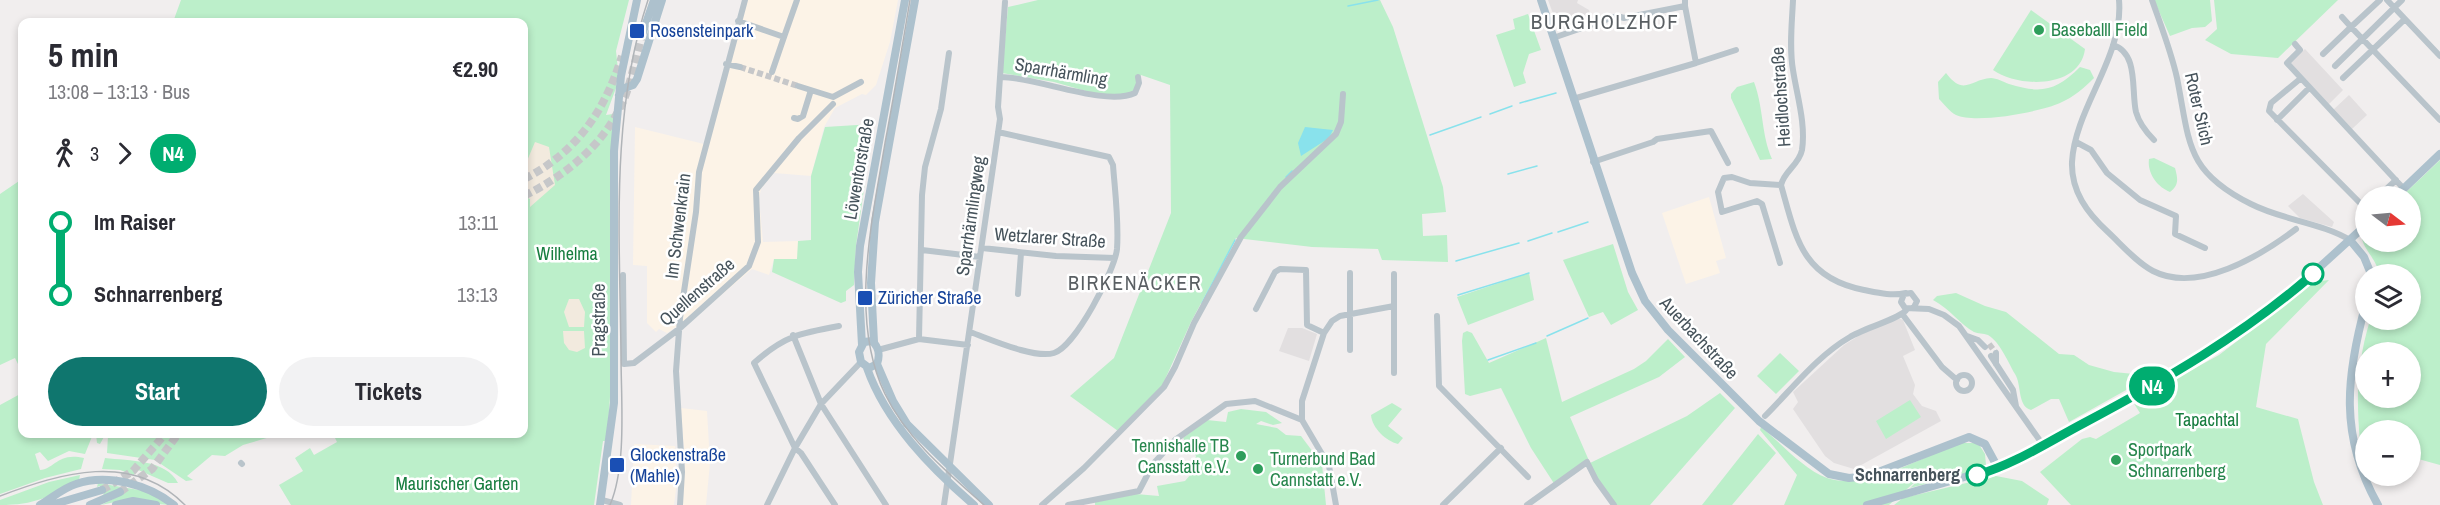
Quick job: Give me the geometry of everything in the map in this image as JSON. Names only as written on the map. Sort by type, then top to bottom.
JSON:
[{"type":"main road","name":"Pragstraße","points":[[601,502],[614,403],[614,151],[618,98],[637,0]]},
{"type":"main road","points":[[643,32],[654,0]]},
{"type":"main road","points":[[618,98],[622,89],[633,85],[637,79],[662,0]]},
{"type":"main road","name":"Löwentorstraße","points":[[905,0],[860,246],[858,272],[862,345],[859,352],[875,390],[892,417],[948,481],[974,505]]},
{"type":"main road","name":"Löwentorstraße","points":[[915,0],[875,222],[871,283],[877,364],[901,415],[950,468],[989,505]]},
{"type":"main road","name":"Auerbachstraße","points":[[1541,0],[1629,266],[1645,301],[1668,330],[1759,422],[1829,474],[1857,478],[1969,437],[1985,444],[1998,468]]},
{"type":"main road","points":[[2407,186],[2440,154]]},
{"type":"main road","points":[[1867,505],[1902,493],[1998,468],[2043,445],[2216,348],[2293,291],[2355,235]]},
{"type":"main road","points":[[2350,240],[2367,264]]},
{"type":"main road","points":[[2359,330],[2351,360],[2348,410],[2359,462],[2378,505]]},
{"type":"main road","points":[[862,345],[867,341],[876,346]]},
{"type":"main road","points":[[864,365],[877,364]]},
{"type":"main road","points":[[40,505],[74,485],[104,481],[146,489],[174,505]]},
{"type":"main road","points":[[51,505],[102,490]]},
{"type":"main road","points":[[90,505],[120,492]]},
{"type":"main road","points":[[116,505],[133,501],[156,505]]},
{"type":"street","points":[[745,0],[738,21],[784,37]]},
{"type":"street","points":[[772,72],[797,0]]},
{"type":"street","name":"Heidlochstraße","points":[[1781,185],[1782,178],[1799,159],[1802,146],[1801,116],[1792,68],[1793,0]]},
{"type":"street","points":[[2119,0],[2113,45],[2076,142],[2072,161],[2073,178],[2083,205],[2135,258],[2160,274],[2190,277],[2224,270],[2267,249],[2296,229]]},
{"type":"street","name":"Roter Stich","points":[[2152,0],[2172,59],[2190,146],[2202,168],[2228,191],[2253,205],[2350,240]]},
{"type":"street","points":[[2323,54],[2380,0]]},
{"type":"street","points":[[2387,0],[2440,56]]},
{"type":"street","points":[[2335,66],[2402,0]]},
{"type":"street","name":"Sparrhärmlingweg","points":[[944,505],[998,132],[1005,2]]},
{"type":"street","points":[[1553,38],[1617,16],[1624,18],[1685,3],[1696,63]]},
{"type":"street","points":[[2342,17],[2440,120]]},
{"type":"street","points":[[2343,78],[2405,19]]},
{"type":"street","name":"Im Schwenkrain","points":[[680,505],[682,472],[676,380],[679,329],[699,172],[738,21]]},
{"type":"street","points":[[2295,44],[2300,50],[2287,63],[2401,186]]},
{"type":"street","points":[[2113,45],[2122,49],[2128,58],[2137,114],[2154,140]]},
{"type":"street","points":[[1573,99],[1736,50]]},
{"type":"street","points":[[919,339],[922,195],[925,167],[941,109],[949,53]]},
{"type":"street","points":[[726,64],[740,67]]},
{"type":"street","name":"Sparrhärmling","points":[[1000,77],[1038,81],[1108,96],[1135,93],[1139,83],[1138,77]]},
{"type":"street","points":[[2300,79],[2271,103],[2269,111],[2355,198]]},
{"type":"street","points":[[798,86],[833,97],[861,82]]},
{"type":"street","points":[[2277,120],[2309,88]]},
{"type":"street","points":[[794,118],[798,119],[803,116],[811,90]]},
{"type":"street","points":[[1042,505],[1084,468],[1164,387],[1194,323],[1241,237],[1280,187],[1336,134],[1341,122],[1342,94]]},
{"type":"street","name":"Quellenstraße","points":[[623,275],[624,364],[634,363],[679,329],[749,266],[758,242],[756,190],[799,138],[832,104]]},
{"type":"street","points":[[1593,162],[1657,139],[1712,131],[1724,160]]},
{"type":"street","points":[[970,332],[1039,354],[1059,351],[1078,331],[1115,258],[1115,189],[1113,165],[1109,157],[998,132]]},
{"type":"street","points":[[2076,142],[2091,150],[2107,173],[2140,200],[2176,216],[2175,234],[2205,248]]},
{"type":"street","points":[[1780,263],[1762,204],[1757,201],[1722,212],[1718,198],[1720,185],[1729,177],[1750,183],[1781,185],[1800,246],[1817,269],[1840,284],[1890,295],[1911,293],[1928,309],[1950,320],[1967,336],[2043,445]]},
{"type":"street","points":[[2390,186],[2396,180]]},
{"type":"street","name":"Wetzlarer Straße","points":[[982,248],[1022,253],[1115,258]]},
{"type":"street","name":"Wetzlarer Straße","points":[[922,250],[980,257]]},
{"type":"street","points":[[1018,294],[1022,253]]},
{"type":"street","points":[[1256,309],[1275,272],[1280,269],[1306,270],[1307,325],[1324,333]]},
{"type":"street","points":[[1350,273],[1350,351]]},
{"type":"street","points":[[1394,274],[1394,373]]},
{"type":"street","points":[[1906,293],[1909,323],[1941,367],[1957,380]]},
{"type":"street","points":[[1890,295],[1906,308],[1928,309]]},
{"type":"street","points":[[1765,416],[1812,367],[1848,337],[1894,317],[1917,298]]},
{"type":"street","points":[[1336,505],[1328,463],[1302,420],[1302,401],[1324,333],[1332,321],[1350,314],[1394,306]]},
{"type":"street","points":[[1437,316],[1438,386],[1528,477]]},
{"type":"street","points":[[835,505],[801,453],[795,448],[754,363],[771,348],[794,335],[838,326]]},
{"type":"street","points":[[794,335],[821,404],[886,505]]},
{"type":"street","points":[[1967,336],[1987,346]]},
{"type":"street","points":[[876,346],[919,339],[968,345]]},
{"type":"street","points":[[1993,355],[1996,364],[2013,390],[2018,409]]},
{"type":"street","points":[[768,504],[795,448],[821,404],[864,365]]},
{"type":"street","points":[[1068,505],[1139,491],[1153,464],[1171,444],[1226,404],[1255,401],[1302,420]]},
{"type":"street","points":[[1443,505],[1500,447]]},
{"type":"street","points":[[1527,505],[1587,462],[1596,480],[1614,505]]},
{"type":"street","name":"Sparrhärmlingweg","points":[[944,505],[950,496],[961,494]]},
{"type":"street","points":[[601,502],[619,504]]},
{"type":"shaded area","points":[[743,0],[898,0],[890,42],[876,85],[866,95],[862,94],[835,108],[824,127],[811,176],[774,173],[761,189],[759,199],[763,242],[798,241],[798,259],[774,259],[769,275],[752,269],[712,303],[667,333],[659,329],[656,332],[647,323],[647,266],[633,265],[635,127],[704,144]]},
{"type":"shaded area","points":[[1548,0],[1578,0],[1577,3],[1589,10],[1592,20],[1559,30]]},
{"type":"shaded area","points":[[2305,49],[2343,90],[2328,105],[2290,63]]},
{"type":"shaded area","points":[[2349,95],[2367,115],[2352,129],[2332,111]]},
{"type":"shaded area","points":[[2303,194],[2334,222],[2332,227],[2300,218],[2288,206]]},
{"type":"shaded area","points":[[1709,197],[1726,258],[1716,261],[1720,273],[1686,284],[1662,213]]},
{"type":"shaded area","points":[[1898,318],[1903,320],[1915,350],[1903,356],[1915,385],[1913,394],[1922,406],[1936,411],[1941,421],[1854,469],[1834,463],[1825,456],[1793,409],[1798,402],[1793,392],[1844,345],[1865,332]]},
{"type":"shaded area","points":[[1288,328],[1302,328],[1317,334],[1309,361],[1279,351]]},
{"type":"shaded area","points":[[681,408],[707,411],[710,463],[706,505],[682,505],[685,464]]},
{"type":"shaded area","points":[[634,444],[675,446],[677,481],[674,505],[631,505]]},
{"type":"green space","name":"Wilhelma","points":[[181,0],[629,0],[616,51],[618,70],[616,88],[606,115],[613,114],[610,397],[607,441],[603,441],[594,505],[291,505],[279,485],[303,471],[295,458],[310,448],[314,455],[337,442],[335,438],[528,438],[528,18],[174,18]]},
{"type":"green space","points":[[1038,0],[1380,0],[1393,27],[1443,187],[1446,212],[1422,214],[1423,236],[1447,235],[1448,262],[1382,260],[1378,249],[1312,247],[1236,238],[1191,322],[1162,386],[1118,431],[1070,396],[1114,358],[1171,213],[1170,85],[1141,75],[1135,91],[1130,94],[1100,95],[1054,82],[1002,73],[1008,7]]},
{"type":"green space","points":[[2154,0],[2210,0],[2212,21],[2205,27],[2192,28],[2170,36]]},
{"type":"green space","points":[[2214,0],[2338,0],[2278,58],[2231,54],[2205,40],[2217,29]]},
{"type":"green space","name":"Baseballl Field","points":[[2031,10],[2085,49],[2081,62],[2072,72],[2060,78],[2032,82],[2004,76],[1993,70]]},
{"type":"green space","points":[[1528,14],[1541,50],[1529,54],[1523,73],[1526,83],[1514,87],[1496,35],[1515,29],[1513,19]]},
{"type":"green space","points":[[2080,67],[2090,70],[2094,78],[2070,98],[2038,110],[1992,118],[1965,117],[1954,114],[1939,99],[1938,82],[1946,73],[1952,80],[1963,85],[1991,78],[2020,87],[2039,89],[2055,86]]},
{"type":"green space","points":[[1754,82],[1768,150],[1772,159],[1760,160],[1731,98],[1731,94],[1737,87]]},
{"type":"green space","points":[[873,124],[856,246],[854,285],[846,291],[846,301],[841,303],[772,272],[774,259],[797,259],[798,241],[811,240],[811,176],[825,127]]},
{"type":"green space","points":[[2154,158],[2175,168],[2177,182],[2170,192],[2161,187],[2151,174],[2149,159]]},
{"type":"green space","points":[[2440,160],[2440,465],[2421,460],[2421,420],[2359,420],[2358,408],[2421,408],[2421,342],[2364,342],[2367,330],[2421,330],[2421,264],[2375,263],[2369,252],[2421,252],[2421,186],[2413,186]]},
{"type":"green space","points":[[18,182],[18,364],[15,358],[0,365],[0,194]]},
{"type":"green space","points":[[1613,244],[1628,292],[1638,310],[1611,325],[1603,312],[1589,317],[1563,260]]},
{"type":"green space","points":[[1529,273],[1534,300],[1468,325],[1457,297]]},
{"type":"green space","name":"Tapachtal","points":[[2329,280],[2266,344],[2256,407],[2298,419],[2314,482],[2323,505],[2071,505],[2040,472],[2082,439],[2090,437],[2096,439],[2140,413],[2133,402],[2219,355],[2314,282]]},
{"type":"green space","points":[[1956,293],[1985,306],[2006,312],[2059,354],[2074,355],[2089,365],[2114,372],[2134,374],[2144,380],[2069,422],[2059,399],[2051,399],[2031,410],[2024,404],[2017,379],[1996,342],[1988,335],[1969,329],[1933,300],[1937,296]]},
{"type":"green space","points":[[1467,331],[1472,333],[1489,363],[1546,338],[1562,402],[1634,369],[1646,361],[1668,339],[1685,357],[1659,377],[1570,417],[1590,463],[1687,416],[1720,393],[1735,408],[1650,505],[1614,505],[1587,463],[1555,485],[1531,448],[1501,388],[1470,396],[1465,394],[1462,341],[1463,333]]},
{"type":"green space","points":[[1780,353],[1799,371],[1776,394],[1757,376]]},
{"type":"green space","points":[[18,395],[18,438],[91,438],[85,454],[69,451],[48,461],[40,452],[35,454],[40,470],[68,457],[84,458],[81,469],[45,478],[0,494],[0,405]]},
{"type":"green space","points":[[1910,400],[1921,417],[1886,439],[1876,421]]},
{"type":"green space","points":[[1392,403],[1402,409],[1388,426],[1403,438],[1398,444],[1380,433],[1371,415]]},
{"type":"green space","name":"Turnerbund Bad Cannstatt e.V.","points":[[1241,409],[1266,412],[1282,423],[1273,425],[1261,421],[1256,424],[1277,428],[1286,435],[1301,436],[1322,464],[1326,505],[1095,505],[1095,502],[1136,494],[1159,496],[1157,486],[1185,481],[1191,474],[1196,456],[1183,438],[1207,420],[1226,422],[1228,412]]},
{"type":"green space","points":[[1761,427],[1792,455],[1818,474],[1842,481],[1859,480],[1894,471],[1959,443],[1978,443],[1985,454],[1986,465],[1975,471],[1910,488],[1934,465],[1889,505],[1784,505],[1797,475],[1760,430]]},
{"type":"green space","points":[[1758,434],[1776,453],[1732,505],[1702,505]]},
{"type":"green space","points":[[96,438],[103,438],[100,444],[97,443]]},
{"type":"green space","points":[[108,438],[267,438],[243,445],[225,456],[212,455],[187,476],[193,480],[186,481],[155,460],[107,453]]},
{"type":"green space","points":[[105,458],[156,465],[165,469],[178,483],[168,483],[136,469],[134,475],[120,470],[102,469]]},
{"type":"green space","points":[[80,475],[79,480],[41,499],[0,505],[0,500],[49,482]]},
{"type":"green space","points":[[1996,476],[2022,481],[2049,499],[2047,505],[1894,505],[1903,498]]},
{"type":"green space","points":[[98,483],[145,491],[170,505],[120,501],[101,505],[121,495],[100,497],[104,494],[100,486],[97,487]]},
{"type":"sand","points":[[535,142],[549,147],[555,185],[530,207],[528,198],[528,159]]},
{"type":"sand","points":[[569,299],[579,299],[585,312],[584,327],[569,327],[564,312]]},
{"type":"sand","points":[[563,331],[584,331],[585,348],[577,352],[569,350],[564,343]]},
{"type":"water","points":[[1305,127],[1333,130],[1329,138],[1301,156],[1298,143]]},
{"type":"waterway","points":[[1348,6],[1378,0]]},
{"type":"waterway","points":[[1520,103],[1556,93]]},
{"type":"waterway","points":[[1490,114],[1512,106]]},
{"type":"waterway","points":[[1430,135],[1481,117]]},
{"type":"waterway","points":[[1508,174],[1537,166]]},
{"type":"waterway","points":[[1286,177],[1292,171]]},
{"type":"waterway","points":[[1558,232],[1588,222]]},
{"type":"waterway","points":[[1528,241],[1552,233]]},
{"type":"waterway","points":[[1202,303],[1235,240]]},
{"type":"waterway","points":[[1456,261],[1519,243]]},
{"type":"waterway","points":[[1458,295],[1529,273]]},
{"type":"waterway","points":[[1547,336],[1588,318]]},
{"type":"waterway","points":[[1488,360],[1536,343]]},
{"type":"tunnel","points":[[528,194],[571,167],[585,155],[609,127],[626,94],[643,32]]},
{"type":"tunnel","points":[[528,177],[559,157],[586,128],[607,95],[622,56]]},
{"type":"tunnel","points":[[740,67],[798,86]]},
{"type":"tunnel","points":[[1989,344],[1996,353]]},
{"type":"tunnel","points":[[102,490],[133,471],[162,438]]},
{"type":"tunnel","points":[[120,492],[152,469],[175,438]]},
{"type":"tram line","points":[[610,505],[619,471],[622,432],[619,221],[622,132],[636,43],[648,0]]},
{"type":"tram line","points":[[910,0],[870,237],[866,302],[868,334],[874,365],[885,394],[904,425],[929,454],[984,505]]},
{"type":"tram line","points":[[0,496],[47,480],[71,475],[119,472],[142,478],[164,488],[185,505]]},
{"type":"bus line","name":"N4","points":[[1977,475],[2013,462],[2172,375],[2252,323],[2313,274]]},
{"type":"place","name":"Baseballl Field","points":[[2039,30]]},
{"type":"place","name":"Rosensteinpark","points":[[637,31]]},
{"type":"place","name":"Züricher Straße","points":[[865,298]]},
{"type":"place","name":"Tennishalle TB Cansstatt e.V.","points":[[1241,456]]},
{"type":"place","name":"Sportpark Schnarrenberg","points":[[2116,460]]},
{"type":"place","name":"Glockenstraße (Mahle)","points":[[617,465]]},
{"type":"place","name":"Turnerbund Bad Cannstatt e.V.","points":[[1258,469]]},
{"type":"place","name":"Schnarrenberg","points":[[1977,475]]},
{"type":"district","name":"BURGHOLZHOF","points":[[1605,22]]},
{"type":"district","name":"BIRKENÄCKER","points":[[1135,283]]},
{"type":"park label","name":"Maurischer Garten","points":[[457,484]]}]
